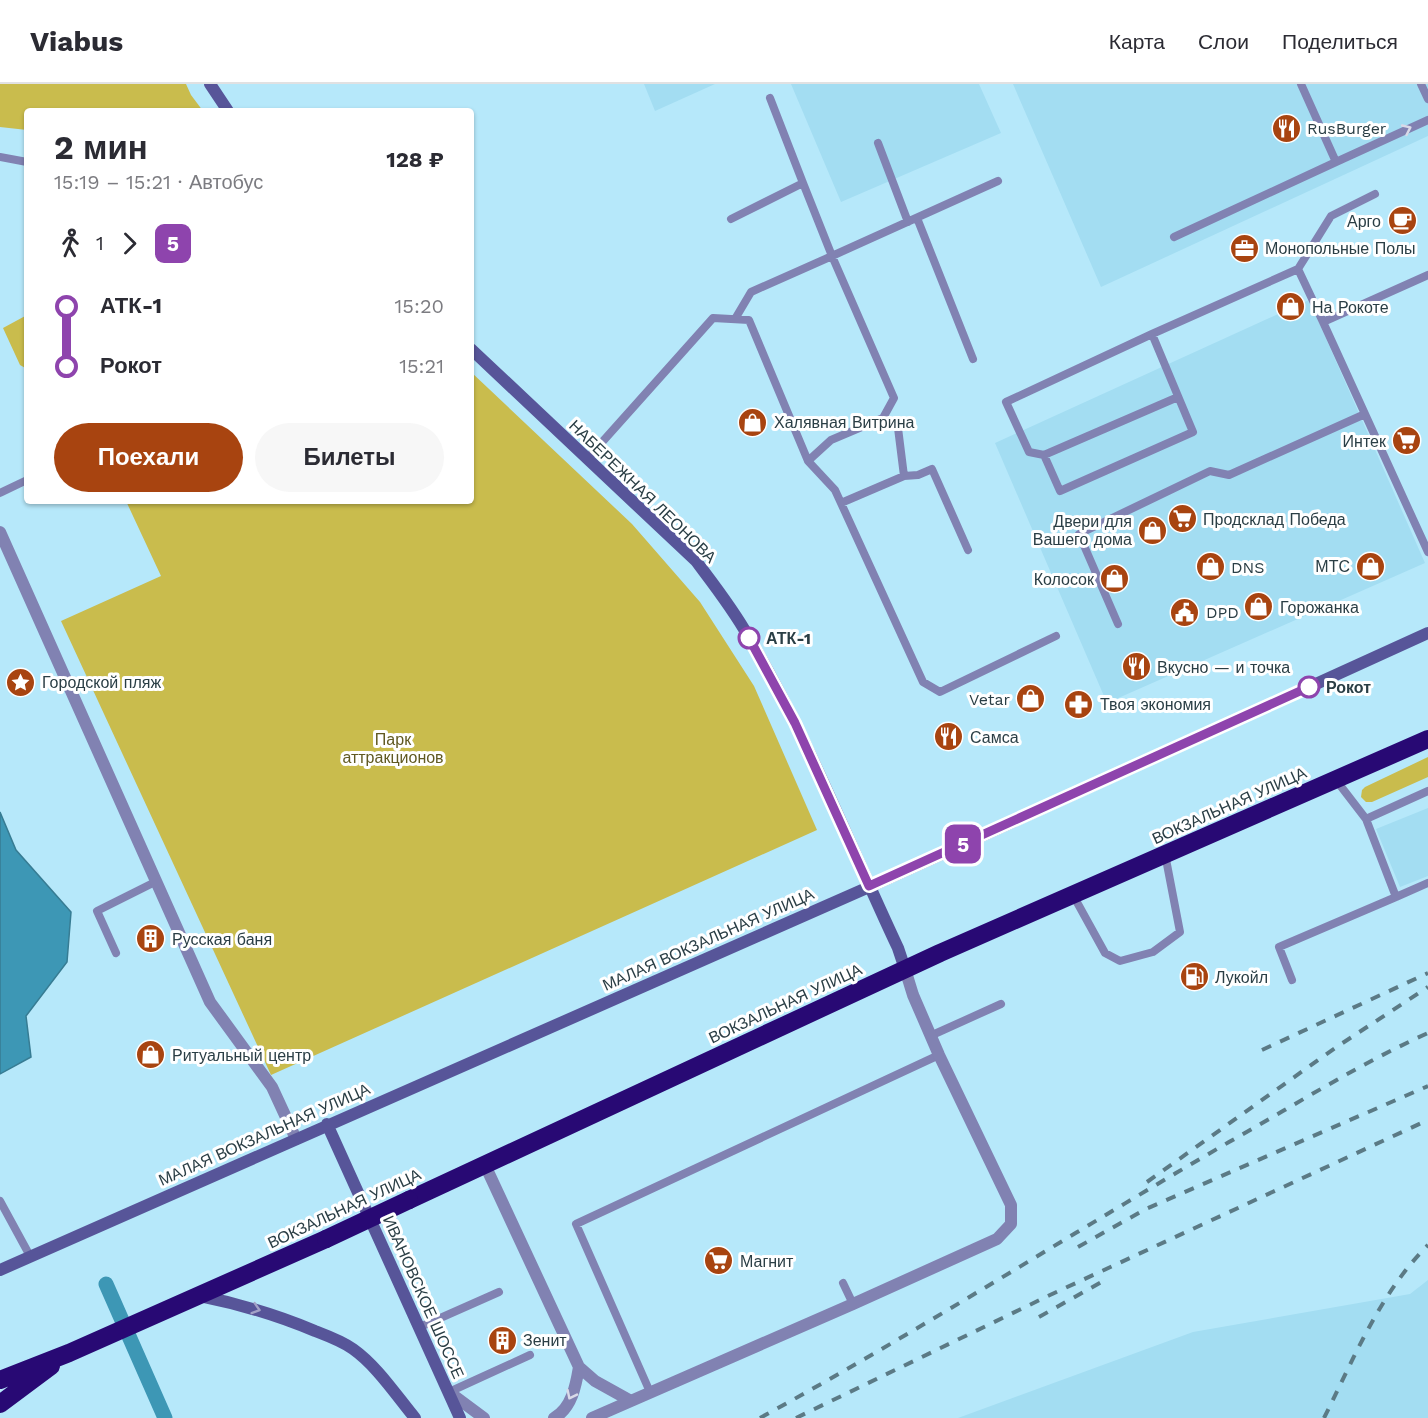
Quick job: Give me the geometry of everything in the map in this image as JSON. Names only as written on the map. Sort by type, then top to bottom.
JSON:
[{"type":"highway","name":"ВОКЗАЛЬНАЯ УЛИЦА","points":[[69,1353],[326,1239],[905,969],[1428,739]]},
{"type":"highway","points":[[0,1380],[69,1353]]},
{"type":"highway","points":[[0,1404],[69,1353]]},
{"type":"main road","points":[[210,84],[226,108]]},
{"type":"main road","name":"НАБЕРЕЖНАЯ ЛЕОНОВА","points":[[474,352],[696,561],[747,633],[795,723],[898,948],[905,969]]},
{"type":"main road","name":"МАЛАЯ ВОКЗАЛЬНАЯ УЛИЦА","points":[[0,1270],[869,886],[1428,633]]},
{"type":"main road","name":"ИВАНОВСКОЕ ШОССЕ","points":[[327,1124],[460,1418]]},
{"type":"main road","points":[[199,1295],[247,1306],[284,1318],[353,1349],[370,1364],[415,1418]]},
{"type":"street","points":[[0,532],[210,1002],[272,1087],[296,1139]]},
{"type":"street","points":[[592,1418],[997,1239],[1011,1224],[1011,1205],[930,1036],[905,969]]},
{"type":"street","points":[[485,1165],[579,1366],[595,1381],[631,1401]]},
{"type":"street","points":[[554,1418],[560,1415],[575,1393],[579,1366]]},
{"type":"street","points":[[449,1392],[484,1418]]},
{"type":"lane","points":[[1301,84],[1336,162]]},
{"type":"lane","points":[[1421,84],[1428,99]]},
{"type":"lane","points":[[770,98],[832,256],[894,398],[883,418],[831,440],[808,461]]},
{"type":"lane","points":[[1174,237],[1428,120]]},
{"type":"lane","points":[[878,143],[973,359]]},
{"type":"lane","points":[[0,157],[24,161]]},
{"type":"lane","points":[[735,319],[751,292],[998,181]]},
{"type":"lane","points":[[731,219],[803,183]]},
{"type":"lane","points":[[1178,397],[1044,455],[1029,452],[1006,402],[1299,269],[1331,216],[1375,194]]},
{"type":"lane","points":[[1299,269],[1428,552]]},
{"type":"lane","points":[[1323,322],[1428,275]]},
{"type":"lane","points":[[587,459],[713,318],[749,320],[808,461],[835,490],[923,682],[939,692],[1056,636]]},
{"type":"lane","points":[[1044,455],[1060,491],[1193,432],[1152,334]]},
{"type":"lane","points":[[1118,624],[1079,534],[1210,471],[1229,475],[1365,414]]},
{"type":"lane","points":[[883,418],[898,428],[904,476]]},
{"type":"lane","points":[[841,503],[904,476],[918,475],[932,468],[968,550]]},
{"type":"lane","points":[[0,493],[24,481]]},
{"type":"lane","points":[[1336,779],[1366,819],[1396,897]]},
{"type":"lane","points":[[1366,819],[1428,791]]},
{"type":"lane","points":[[1072,895],[1106,953],[1120,961],[1153,952],[1180,932],[1165,854]]},
{"type":"lane","points":[[116,953],[97,911],[155,882]]},
{"type":"lane","points":[[1292,980],[1279,947],[1428,883]]},
{"type":"lane","points":[[930,1036],[1001,1004]]},
{"type":"lane","points":[[650,1392],[576,1224],[939,1055]]},
{"type":"lane","points":[[0,1201],[30,1256]]},
{"type":"lane","points":[[843,1283],[853,1304]]},
{"type":"lane","points":[[420,1327],[499,1292]]},
{"type":"lane","points":[[449,1392],[530,1355]]},
{"type":"shaded area","points":[[644,84],[715,84],[655,111]]},
{"type":"shaded area","points":[[791,84],[979,84],[1001,133],[841,202]]},
{"type":"shaded area","points":[[1013,84],[1428,84],[1428,136],[1101,287]]},
{"type":"shaded area","points":[[1309,300],[1425,563],[1107,703],[995,443]]},
{"type":"shaded area","points":[[1428,808],[1428,876],[1400,887],[1376,829]]},
{"type":"shaded area","points":[[0,812],[16,850],[71,912],[67,962],[26,1016],[31,1057],[0,1074]]},
{"type":"shaded area","points":[[1428,1280],[1428,1418],[958,1418],[1193,1332],[1410,1294]]},
{"type":"green space","points":[[0,84],[186,84],[201,108],[24,108],[24,130],[0,127]]},
{"type":"green space","points":[[24,317],[24,367],[20,365],[3,328]]},
{"type":"green space","name":"Парк аттракционов","points":[[474,375],[632,524],[700,602],[754,686],[817,830],[271,1075],[61,621],[161,576],[127,504],[474,504]]},
{"type":"green space","points":[[1428,757],[1428,777],[1372,802],[1366,802],[1361,797],[1365,787]]},
{"type":"waterway","points":[[106,1284],[165,1418]]},
{"type":"railway","points":[[1262,1050],[1428,973]]},
{"type":"railway","points":[[1147,1182],[1335,1048],[1428,987]]},
{"type":"railway","points":[[760,1418],[878,1351],[1303,1099],[1428,1033]]},
{"type":"railway","points":[[1078,1247],[1146,1209],[1428,1086]]},
{"type":"railway","points":[[796,1418],[1050,1295],[1428,1120]]},
{"type":"railway","points":[[1324,1418],[1382,1305],[1411,1264],[1428,1245]]},
{"type":"railway","points":[[1039,1317],[1107,1279]]},
{"type":"bus line","name":"5","points":[[749,638],[795,723],[869,886],[1309,687]]},
{"type":"place","name":"RusBurger","points":[[1286,128]]},
{"type":"place","name":"Арго","points":[[1402,221]]},
{"type":"place","name":"Монопольные Полы","points":[[1244,248]]},
{"type":"place","name":"На Рокоте","points":[[1291,307]]},
{"type":"place","name":"Халявная Витрина","points":[[753,422]]},
{"type":"place","name":"Интек","points":[[1407,441]]},
{"type":"place","name":"Продсклад Победа","points":[[1182,519]]},
{"type":"place","name":"Двери для Вашего дома","points":[[1153,530]]},
{"type":"place","name":"МТС","points":[[1371,566]]},
{"type":"place","name":"DNS","points":[[1210,567]]},
{"type":"place","name":"Колосок","points":[[1115,579]]},
{"type":"place","name":"Горожанка","points":[[1259,607]]},
{"type":"place","name":"DPD","points":[[1185,612]]},
{"type":"place","name":"АТК-1","points":[[749,638]]},
{"type":"place","name":"Вкусно — и точка","points":[[1136,667]]},
{"type":"place","name":"Городской пляж","points":[[21,682]]},
{"type":"place","name":"Рокот","points":[[1309,687]]},
{"type":"place","name":"Vetar","points":[[1031,699]]},
{"type":"place","name":"Твоя экономия","points":[[1079,704]]},
{"type":"place","name":"Самса","points":[[949,737]]},
{"type":"place","name":"Русская баня","points":[[151,939]]},
{"type":"place","name":"Лукойл","points":[[1194,977]]},
{"type":"place","name":"Ритуальный центр","points":[[151,1055]]},
{"type":"place","name":"Магнит","points":[[719,1261]]},
{"type":"place","name":"Зенит","points":[[502,1340]]}]
